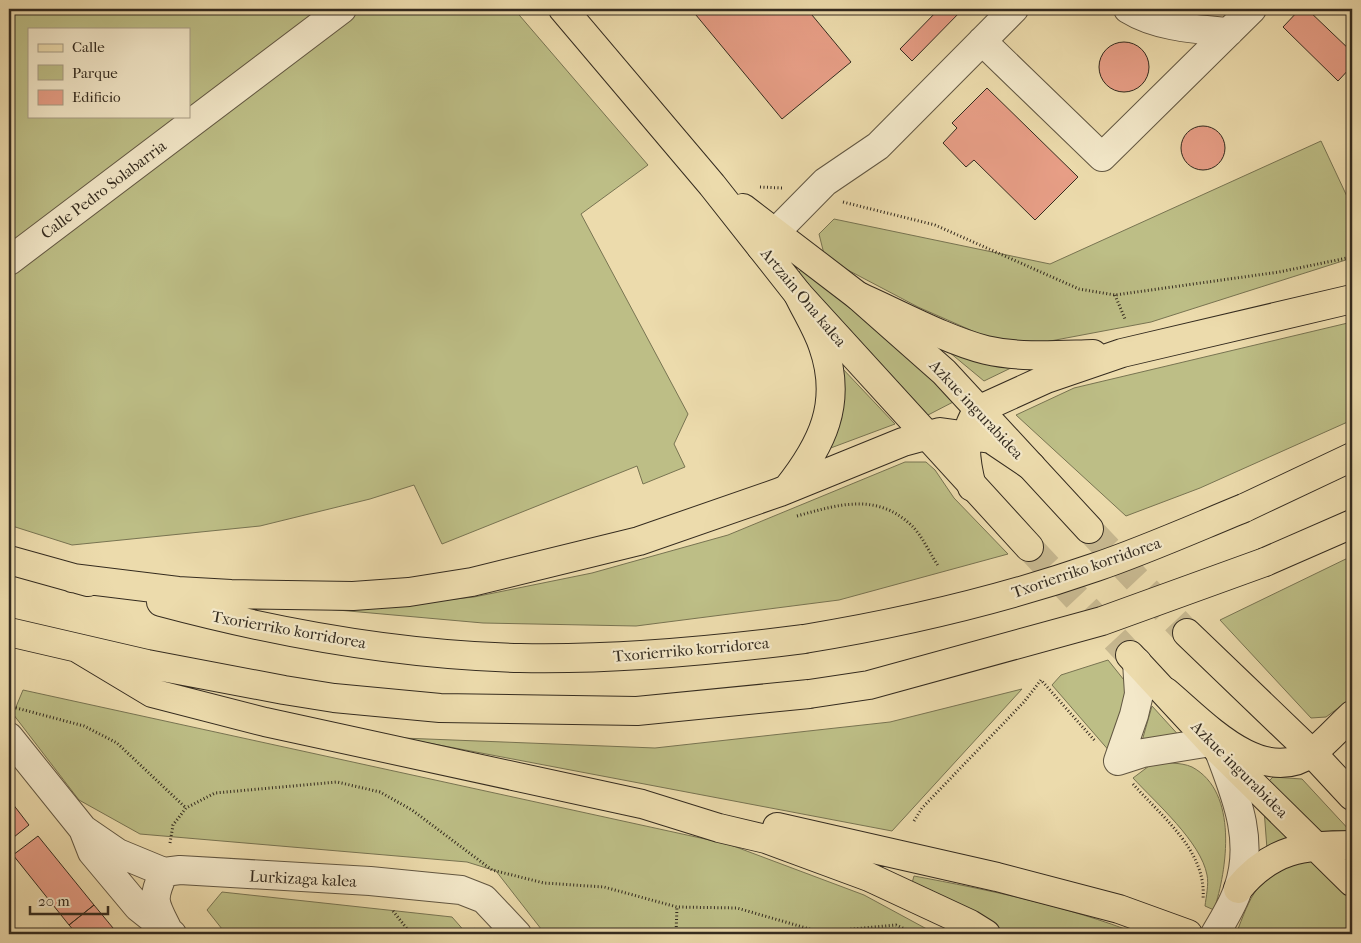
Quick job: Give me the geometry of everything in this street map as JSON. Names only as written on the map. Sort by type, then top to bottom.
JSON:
[{"type":"main road","name":"Artzain Ona kalea","points":[[563,9],[712,185],[768,240],[858,296]]},
{"type":"main road","name":"Artzain Ona kalea","points":[[768,240],[798,294],[925,435]]},
{"type":"main road","points":[[783,491],[808,463],[822,438],[830,408],[830,377],[824,346],[798,294]]},
{"type":"main road","points":[[858,296],[953,339],[985,350],[1038,356],[1122,353]]},
{"type":"main road","name":"Azkue ingurabidea","points":[[858,296],[944,372],[1090,529]]},
{"type":"main road","points":[[972,487],[967,468],[966,434],[971,420],[978,410],[1046,379],[1122,353],[1352,299]]},
{"type":"main road","points":[[72,578],[178,591],[231,594],[353,596],[409,592],[472,582],[639,541],[783,491],[903,442],[925,435],[940,432],[966,434],[991,439],[1030,466]]},
{"type":"main road","points":[[925,435],[1029,547]]},
{"type":"main road","name":"Txorierriko korridorea","points":[[9,560],[216,617],[342,640],[443,652],[520,658],[632,656],[733,648],[804,638],[916,618],[1029,588],[1096,567],[1244,508],[1352,456]]},
{"type":"main road","points":[[9,632],[147,664],[334,698],[440,708],[637,711],[809,694],[869,685],[1085,626],[1265,562],[1352,524]]},
{"type":"main road","points":[[1187,633],[1312,753],[1352,796]]},
{"type":"main road","points":[[77,648],[152,693],[265,722],[642,804],[718,828],[766,839],[869,876],[970,924],[986,934]]},
{"type":"main road","name":"Azkue ingurabidea","points":[[1134,658],[1215,746],[1352,882]]},
{"type":"main road","points":[[1166,692],[1238,751],[1255,759],[1283,764],[1312,753],[1352,715]]},
{"type":"main road","points":[[642,804],[714,812],[997,877],[1119,909],[1188,934]]},
{"type":"main road","points":[[1238,889],[1251,873],[1267,860],[1300,848],[1352,844]]},
{"type":"street","name":"Calle Pedro Solabarria","points":[[9,261],[342,9]]},
{"type":"street","points":[[768,240],[825,182],[878,146],[1014,9]]},
{"type":"street","points":[[1128,9],[1139,16],[1182,27],[1228,32]]},
{"type":"street","points":[[982,41],[1102,157],[1252,9]]},
{"type":"street","points":[[1134,658],[1139,694],[1134,715],[1118,761],[1143,753],[1215,746],[1239,802],[1244,829],[1245,858],[1238,889],[1215,934]]},
{"type":"street","points":[[9,737],[83,829],[92,852],[138,907],[170,932]]},
{"type":"street","name":"Lurkizaga kalea","points":[[83,829],[118,853],[164,872],[180,870],[370,882],[461,890],[484,899],[517,934]]},
{"type":"street","points":[[164,872],[154,894],[156,907],[170,932]]},
{"type":"path","points":[[759,187],[805,189],[852,206],[935,225],[1079,289],[1115,295],[1279,272],[1352,257]]},
{"type":"path","points":[[1115,295],[1125,319]]},
{"type":"path","points":[[783,491],[790,518],[845,503],[872,505],[892,511],[912,525],[939,567]]},
{"type":"path","points":[[914,821],[922,808],[1024,702],[1041,680],[1096,743]]},
{"type":"path","points":[[9,706],[84,726],[117,743],[186,808]]},
{"type":"path","points":[[1127,777],[1192,851],[1203,876],[1202,905]]},
{"type":"path","points":[[170,844],[173,825],[186,808],[215,793],[337,782],[380,792],[412,810],[492,870],[544,883],[604,887],[677,907],[737,908],[820,933],[896,925],[916,934]]},
{"type":"path","points":[[676,934],[677,907]]},
{"type":"green space","points":[[9,9],[514,9],[648,165],[581,214],[688,414],[674,444],[685,467],[643,484],[637,466],[442,544],[414,485],[370,499],[260,526],[72,545],[9,525]]},
{"type":"green space","points":[[1321,141],[1352,207],[1352,258],[1151,322],[1045,342],[991,339],[918,307],[825,258],[819,234],[834,219],[1050,264]]},
{"type":"green space","points":[[804,267],[957,400],[928,415],[798,273]]},
{"type":"green space","points":[[1352,322],[1352,420],[1200,488],[1126,516],[1016,415],[1074,388]]},
{"type":"green space","points":[[949,352],[1015,366],[984,381]]},
{"type":"green space","points":[[841,367],[895,424],[828,449],[842,409]]},
{"type":"green space","points":[[905,462],[926,462],[935,470],[954,498],[1008,554],[839,600],[636,626],[483,623],[315,608],[386,606],[474,597],[592,573],[728,535]]},
{"type":"green space","points":[[1352,556],[1352,698],[1326,717],[1311,718],[1220,620]]},
{"type":"green space","points":[[1108,660],[1132,690],[1111,753],[1052,685],[1061,675]]},
{"type":"green space","points":[[1022,689],[892,831],[402,738],[655,748],[890,722]]},
{"type":"green space","points":[[23,690],[728,844],[864,895],[936,934],[545,934],[496,871],[467,862],[140,834],[79,800],[13,714]]},
{"type":"green space","points":[[1152,706],[1183,740],[1140,748]]},
{"type":"green space","points":[[1153,763],[1188,765],[1207,779],[1217,794],[1223,813],[1226,833],[1223,874],[1214,910],[1205,906],[1208,886],[1207,875],[1196,849],[1187,836],[1133,778]]},
{"type":"green space","points":[[1273,777],[1302,779],[1352,833],[1333,831],[1317,833],[1269,781]]},
{"type":"green space","points":[[1264,809],[1296,836],[1267,849]]},
{"type":"green space","points":[[1298,859],[1318,861],[1352,896],[1352,934],[1249,934],[1238,929],[1249,903],[1259,886],[1274,873]]},
{"type":"green space","points":[[914,876],[999,893],[1056,907],[1138,934],[1011,934],[912,883]]},
{"type":"green space","points":[[222,892],[452,917],[467,934],[226,934],[207,910]]},
{"type":"building","points":[[691,9],[807,9],[851,62],[782,119]]},
{"type":"building","points":[[939,9],[963,9],[912,61],[900,49]]},
{"type":"building","points":[[1300,9],[1307,9],[1352,52],[1352,66],[1338,81],[1283,27]]},
{"type":"building","points":[[1119,42],[1129,42],[1142,49],[1149,62],[1149,72],[1142,85],[1129,92],[1119,92],[1110,88],[1103,81],[1099,72],[1099,62],[1103,53],[1110,46]]},
{"type":"building","points":[[987,88],[1078,177],[1035,220],[974,160],[966,167],[943,143],[957,128],[952,123]]},
{"type":"building","points":[[1207,126],[1219,132],[1224,139],[1224,157],[1219,164],[1212,169],[1199,170],[1191,167],[1184,160],[1181,144],[1184,136],[1191,129]]},
{"type":"building","points":[[9,799],[29,825],[9,841]]},
{"type":"building","points":[[38,836],[94,905],[69,925],[13,855]]},
{"type":"building","points":[[94,905],[118,934],[77,934],[69,925]]},
{"type":"tunnel","points":[[1089,529],[1187,633]]},
{"type":"tunnel","points":[[1029,547],[1130,655]]}]
